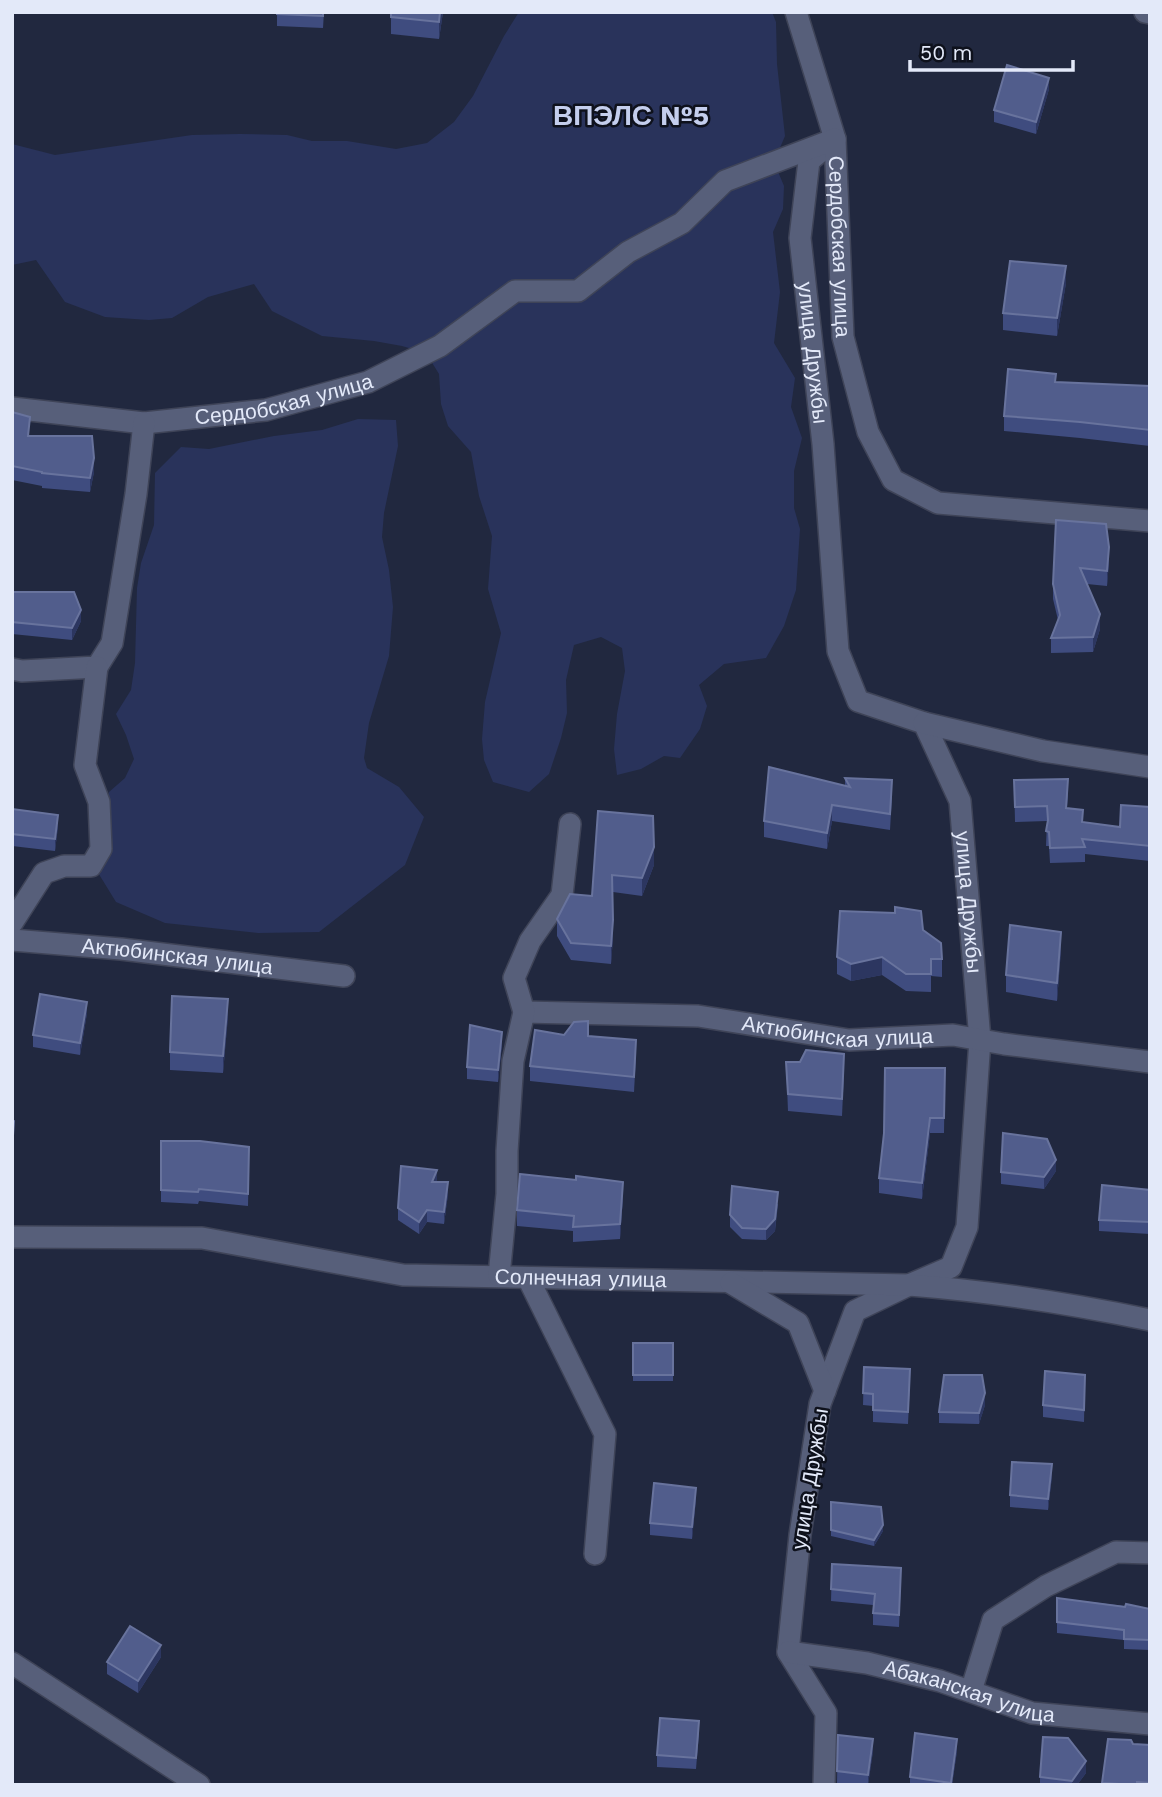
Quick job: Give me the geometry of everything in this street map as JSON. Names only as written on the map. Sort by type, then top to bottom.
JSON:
[{"type":"street","points":[[796,12],[835,139]]},
{"type":"street","name":"Сердобская улица","points":[[12,408],[144,423],[266,410],[368,382],[440,346],[515,290],[578,291],[628,253],[682,223],[725,181],[835,139],[843,337],[868,432],[893,480],[938,503],[1150,521]]},
{"type":"street","name":"улица Дружбы","points":[[788,1652],[800,1535],[820,1404],[855,1311],[951,1267],[967,1227],[980,1040],[960,802],[924,723],[858,701],[838,652],[823,444],[800,238],[808,161],[835,139]]},
{"type":"street","points":[[12,923],[44,873],[64,866],[91,866],[101,849],[99,802],[85,765],[97,667],[112,643],[136,494],[144,423]]},
{"type":"street","points":[[12,669],[22,671],[97,667]]},
{"type":"street","points":[[924,723],[1043,751],[1150,767]]},
{"type":"street","points":[[499,1276],[507,1194],[513,1061],[524,1012],[514,978],[530,942],[562,895],[570,824]]},
{"type":"street","name":"Актюбинская улица","points":[[12,940],[121,949],[344,976]]},
{"type":"street","name":"Актюбинская улица","points":[[524,1012],[698,1016],[849,1040],[953,1035],[1150,1062]]},
{"type":"street","name":"Солнечная улица","points":[[12,1237],[202,1238],[403,1275],[909,1285],[1091,1309],[1150,1320]]},
{"type":"street","points":[[528,1278],[605,1434],[595,1554]]},
{"type":"street","points":[[730,1282],[798,1323],[825,1391]]},
{"type":"street","points":[[971,1691],[993,1620],[1046,1586],[1116,1552],[1150,1553]]},
{"type":"street","points":[[788,1652],[826,1713],[824,1785]]},
{"type":"street","name":"Абаканская улица","points":[[788,1652],[867,1663],[940,1681],[1032,1713],[1150,1724]]},
{"type":"street","points":[[12,1663],[198,1785]]},
{"type":"shaded area","points":[[519,12],[772,12],[776,22],[777,64],[785,136],[774,162],[784,186],[783,209],[773,232],[780,292],[774,343],[795,378],[791,407],[802,438],[794,471],[794,508],[800,529],[796,590],[784,626],[766,658],[724,664],[699,685],[707,706],[700,729],[680,758],[664,756],[641,769],[617,775],[614,749],[625,671],[622,648],[601,637],[574,645],[566,680],[567,713],[561,738],[549,774],[529,792],[493,782],[484,760],[482,739],[485,702],[501,633],[488,589],[492,536],[479,496],[471,452],[448,426],[441,404],[439,374],[426,353],[374,341],[322,336],[272,311],[254,284],[208,297],[172,318],[149,320],[105,317],[65,302],[36,260],[12,265],[12,144],[55,155],[192,135],[287,135],[312,141],[347,141],[396,149],[427,143],[454,122],[473,96]]},
{"type":"shaded area","points":[[358,419],[396,420],[398,446],[384,513],[382,537],[393,607],[389,656],[369,723],[364,758],[367,768],[399,787],[424,817],[405,865],[319,932],[258,933],[165,923],[116,902],[89,858],[109,792],[125,778],[134,759],[116,714],[131,690],[135,663],[137,588],[141,563],[154,525],[155,473],[181,447],[209,449],[322,430]]},
{"type":"building","points":[[323,12],[323,16],[277,14]]},
{"type":"building","points":[[391,12],[440,12],[439,22],[391,17]]},
{"type":"building","points":[[1007,65],[1049,78],[1036,122],[994,110]]},
{"type":"building","points":[[1010,261],[1066,266],[1057,318],[1003,313]]},
{"type":"building","points":[[1008,369],[1056,374],[1055,382],[1150,386],[1150,430],[1004,416]]},
{"type":"building","points":[[12,412],[30,417],[28,436],[92,436],[94,458],[90,478],[42,473],[12,466]]},
{"type":"building","points":[[1056,520],[1106,524],[1109,547],[1107,571],[1080,568],[1100,614],[1093,637],[1051,638],[1060,615],[1053,584]]},
{"type":"building","points":[[12,592],[74,592],[81,610],[72,628],[12,622]]},
{"type":"building","points":[[769,767],[850,787],[845,778],[892,780],[890,814],[832,805],[827,833],[764,821]]},
{"type":"building","points":[[1068,779],[1066,808],[1083,810],[1082,822],[1120,827],[1121,805],[1150,807],[1150,846],[1082,839],[1085,847],[1050,848],[1049,832],[1046,831],[1047,806],[1015,807],[1014,780]]},
{"type":"building","points":[[12,809],[58,815],[55,839],[12,834]]},
{"type":"building","points":[[598,811],[653,816],[654,847],[642,878],[612,875],[611,946],[571,943],[557,919],[570,894],[592,896]]},
{"type":"building","points":[[895,907],[921,911],[923,930],[941,943],[942,959],[931,959],[931,974],[906,974],[882,957],[851,964],[837,957],[840,911],[895,913]]},
{"type":"building","points":[[1010,925],[1061,932],[1057,983],[1006,975]]},
{"type":"building","points":[[40,994],[87,1002],[80,1043],[33,1035]]},
{"type":"building","points":[[172,996],[228,999],[223,1056],[170,1052]]},
{"type":"building","points":[[588,1021],[588,1036],[636,1040],[634,1077],[530,1066],[535,1030],[564,1035],[574,1022]]},
{"type":"building","points":[[470,1025],[502,1032],[498,1070],[467,1067]]},
{"type":"building","points":[[806,1050],[844,1054],[842,1099],[788,1094],[786,1062],[800,1062]]},
{"type":"building","points":[[885,1068],[945,1068],[944,1118],[930,1118],[922,1183],[879,1178],[884,1133]]},
{"type":"building","points":[[1003,1133],[1047,1139],[1056,1160],[1044,1177],[1001,1172]]},
{"type":"building","points":[[161,1141],[200,1141],[249,1147],[248,1194],[199,1189],[198,1192],[161,1190]]},
{"type":"building","points":[[401,1166],[437,1170],[432,1182],[448,1182],[444,1212],[427,1210],[419,1222],[398,1208]]},
{"type":"building","points":[[520,1174],[576,1180],[576,1176],[623,1182],[620,1224],[573,1227],[574,1216],[517,1210]]},
{"type":"building","points":[[1102,1185],[1150,1190],[1150,1222],[1099,1220]]},
{"type":"building","points":[[732,1186],[778,1192],[775,1219],[766,1229],[742,1228],[730,1215]]},
{"type":"building","points":[[633,1343],[673,1343],[673,1375],[633,1375]]},
{"type":"building","points":[[864,1367],[910,1369],[908,1412],[873,1410],[873,1394],[863,1393]]},
{"type":"building","points":[[1045,1371],[1085,1375],[1084,1410],[1043,1405]]},
{"type":"building","points":[[944,1375],[982,1375],[985,1393],[979,1413],[939,1412]]},
{"type":"building","points":[[1012,1462],[1052,1464],[1048,1499],[1010,1495]]},
{"type":"building","points":[[654,1483],[696,1488],[692,1527],[650,1523]]},
{"type":"building","points":[[831,1502],[881,1507],[883,1525],[874,1540],[831,1530]]},
{"type":"building","points":[[832,1564],[901,1568],[899,1615],[873,1613],[875,1594],[831,1589]]},
{"type":"building","points":[[1057,1598],[1125,1607],[1126,1604],[1150,1609],[1150,1640],[1124,1639],[1124,1630],[1057,1622]]},
{"type":"building","points":[[130,1626],[161,1645],[138,1681],[107,1662]]},
{"type":"building","points":[[660,1718],[699,1721],[696,1758],[657,1755]]},
{"type":"building","points":[[915,1733],[957,1739],[951,1783],[910,1777]]},
{"type":"building","points":[[838,1735],[873,1739],[868,1775],[837,1771]]},
{"type":"building","points":[[1043,1737],[1068,1738],[1086,1761],[1072,1781],[1040,1777]]},
{"type":"building","points":[[1108,1739],[1131,1740],[1133,1744],[1150,1745],[1150,1783],[1102,1783]]},
{"type":"district","name":"ВПЭЛС №5","points":[[631,115]]}]
